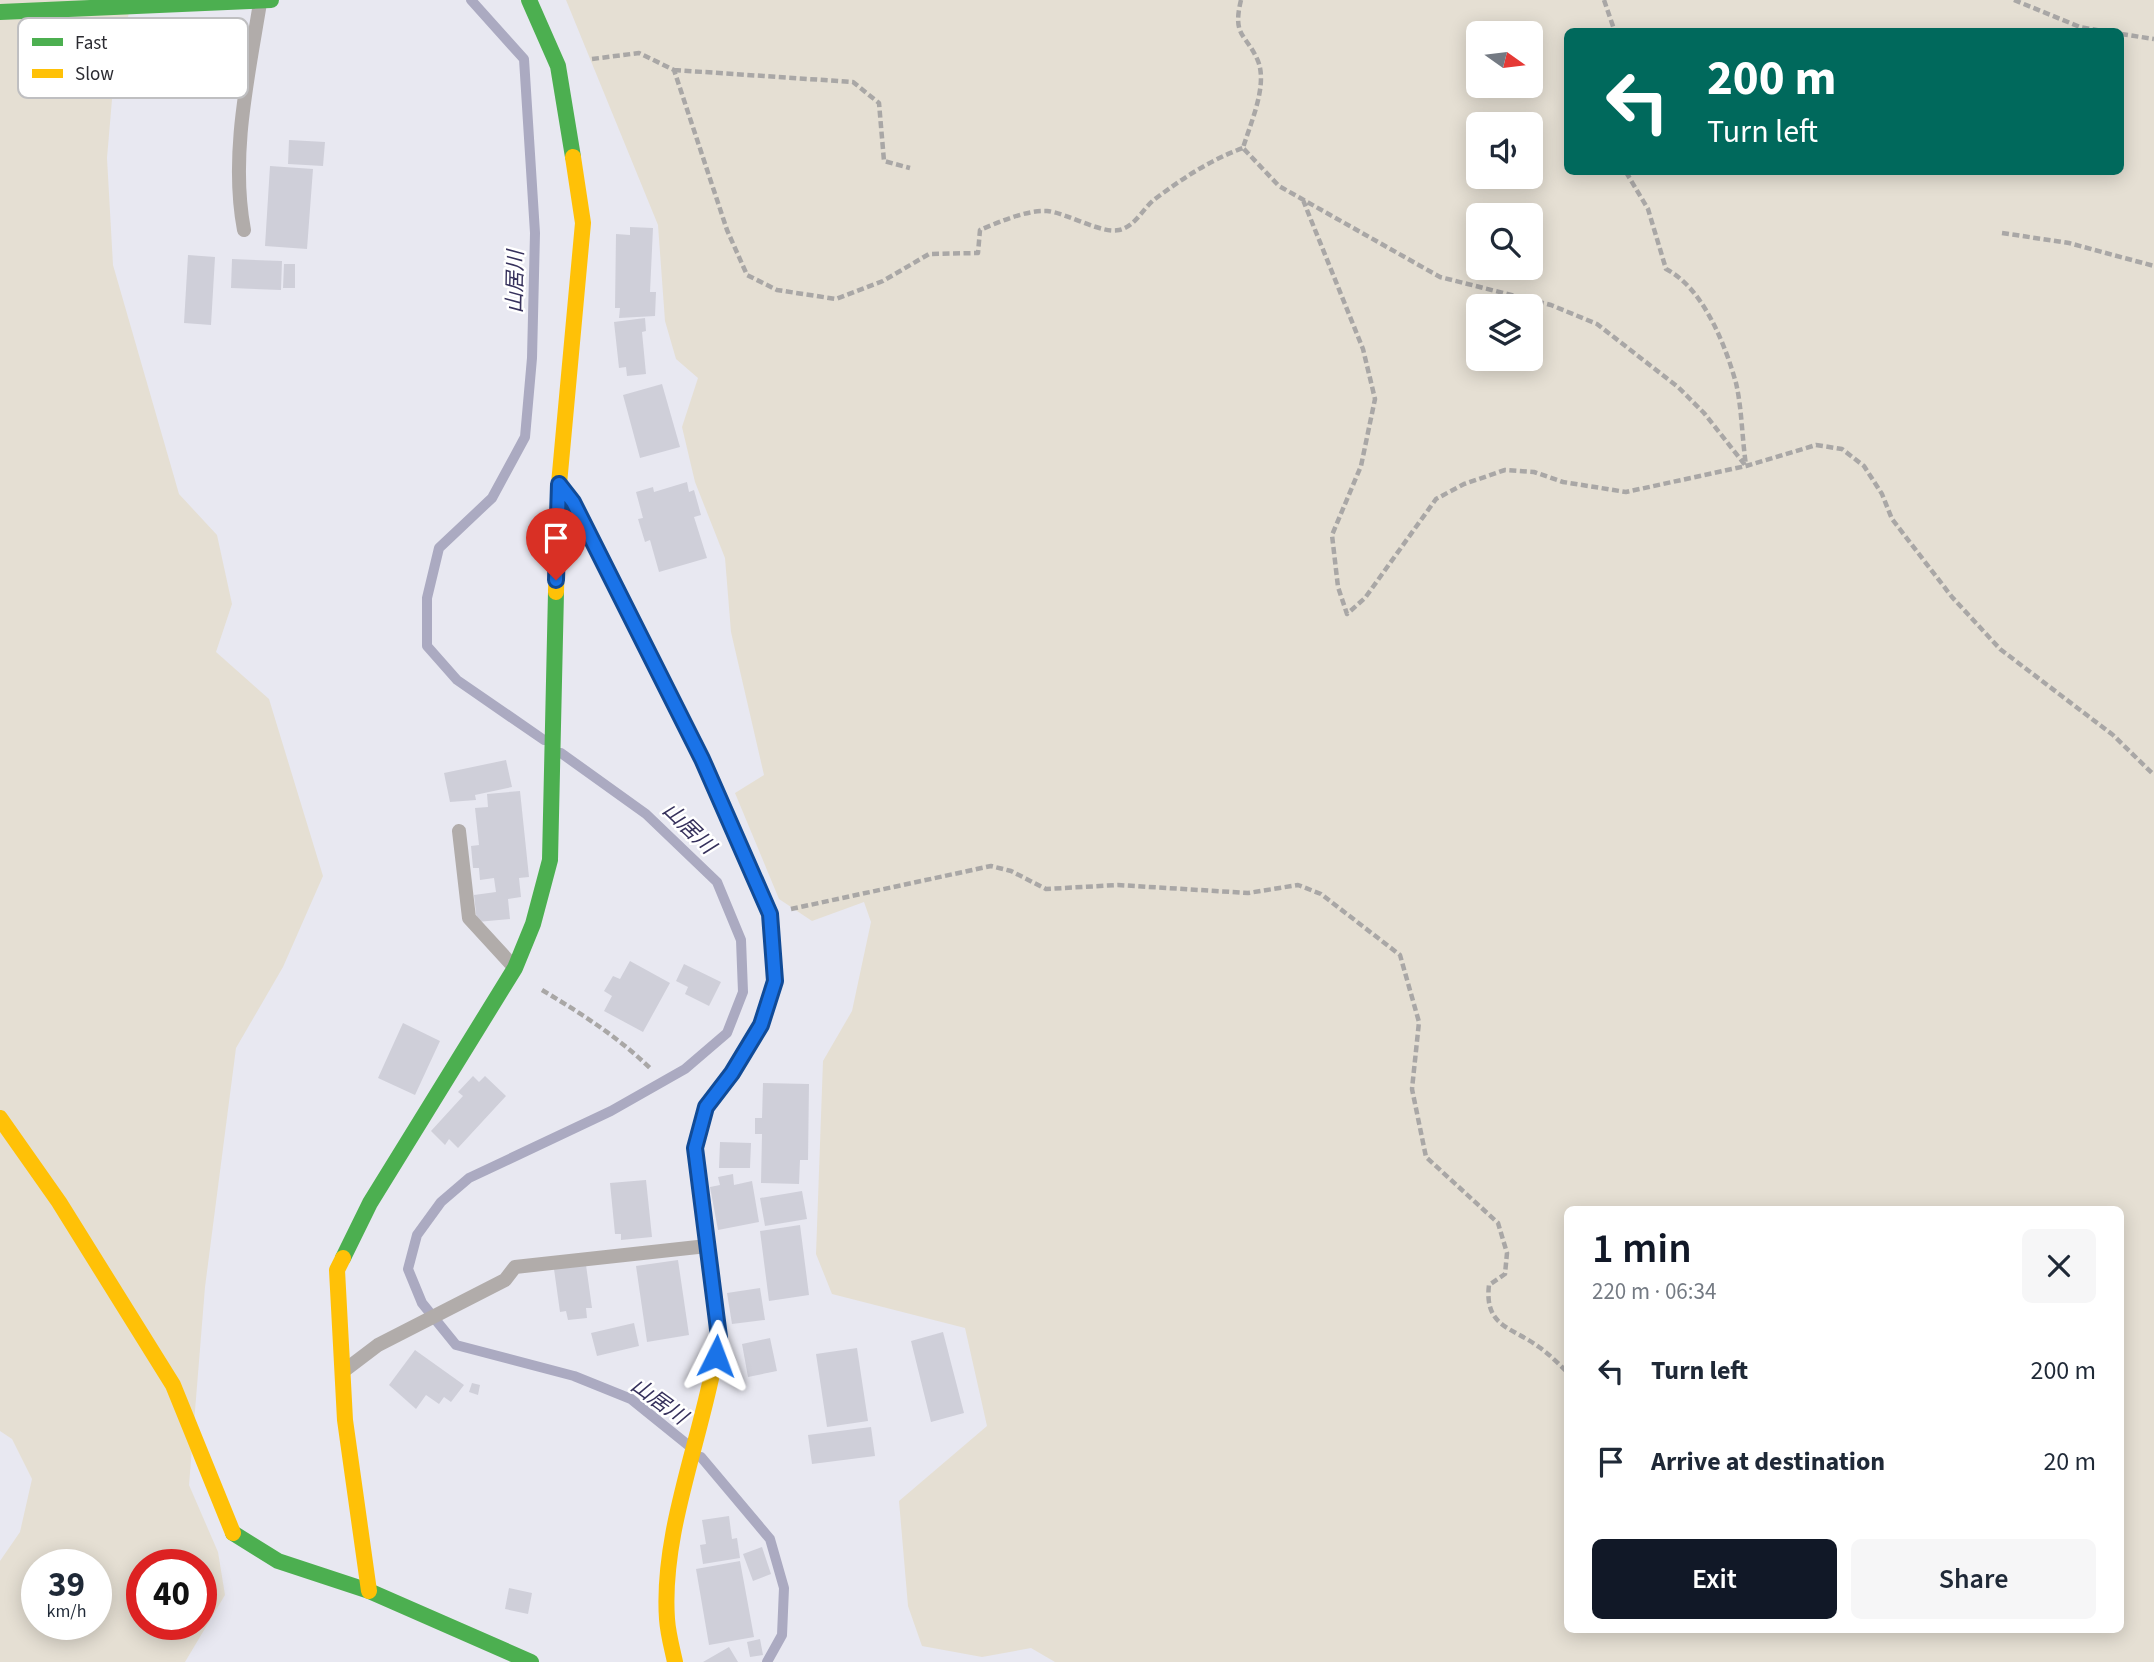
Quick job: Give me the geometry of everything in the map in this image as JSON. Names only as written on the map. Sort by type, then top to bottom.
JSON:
[{"type":"street","points":[[369,1591],[345,1420],[337,1270],[370,1203],[515,968],[533,924],[550,860],[559,484],[583,223],[558,66],[528,0]]},
{"type":"street","points":[[0,12],[266,1]]},
{"type":"street","points":[[0,1118],[58,1202],[173,1385],[233,1533],[278,1561],[369,1591],[531,1662]]},
{"type":"street","points":[[675,1662],[667,1619],[673,1532],[709,1394],[719,1337],[695,1148]]},
{"type":"lane","points":[[248,87],[266,1]]},
{"type":"lane","points":[[244,230],[239,204],[246,98]]},
{"type":"lane","points":[[559,484],[573,502],[702,759],[770,914],[775,981],[761,1025],[732,1073],[706,1107],[695,1148]]},
{"type":"lane","points":[[459,831],[470,918],[515,968]]},
{"type":"lane","points":[[343,1372],[378,1345],[505,1280],[515,1267],[708,1246]]},
{"type":"path","points":[[1241,0],[1238,33],[1259,62],[1260,87],[1243,148]]},
{"type":"path","points":[[1604,0],[1614,28]]},
{"type":"path","points":[[2014,0],[2086,28]]},
{"type":"path","points":[[2124,34],[2154,39]]},
{"type":"path","points":[[558,66],[620,53],[639,53],[674,71],[853,82],[879,103],[884,161],[910,168]]},
{"type":"path","points":[[674,71],[727,230],[747,275],[777,290],[836,299],[883,281],[929,254],[978,253],[980,230],[1003,220],[1046,211],[1116,232],[1129,227],[1151,202],[1185,176],[1216,158],[1243,148]]},
{"type":"path","points":[[1243,148],[1279,186],[1440,277],[1551,305],[1597,324],[1678,387],[1704,413],[1746,466]]},
{"type":"path","points":[[1628,175],[1648,209],[1666,269],[1680,276],[1698,293],[1720,341],[1736,384],[1746,466]]},
{"type":"path","points":[[1303,200],[1363,349],[1375,400],[1361,466],[1332,535],[1338,587],[1348,614],[1365,598],[1436,499],[1464,484],[1505,470],[1534,472],[1563,482],[1626,492],[1746,466],[1816,445],[1842,449],[1864,466],[1882,494],[1892,519],[1952,597],[2000,649],[2113,734],[2154,775]]},
{"type":"path","points":[[2002,233],[2069,243],[2154,266]]},
{"type":"path","points":[[770,914],[991,866],[1011,871],[1046,889],[1118,885],[1248,893],[1298,885],[1321,894],[1400,955],[1419,1022],[1412,1088],[1426,1157],[1498,1223],[1507,1253],[1505,1273],[1489,1285],[1487,1302],[1499,1325],[1539,1346],[1564,1369]]},
{"type":"path","points":[[515,968],[543,991],[576,1008],[624,1043],[651,1069]]},
{"type":"shaded area","points":[[0,0],[132,0],[128,18],[18,18],[18,98],[112,98],[107,158],[113,265],[179,494],[217,535],[232,604],[216,652],[269,699],[323,876],[283,967],[236,1048],[205,1287],[189,1485],[217,1549],[126,1549],[126,1640],[198,1640],[185,1662],[0,1662],[0,1561],[20,1532],[32,1479],[12,1439],[0,1431]]},
{"type":"shaded area","points":[[566,0],[2154,0],[2154,1662],[1055,1662],[1031,1648],[982,1657],[922,1646],[908,1606],[899,1501],[987,1426],[965,1328],[832,1294],[816,1254],[823,1061],[852,1011],[871,922],[864,902],[812,921],[779,899],[735,793],[764,775],[731,632],[725,558],[695,482],[682,427],[698,378],[676,359],[665,321],[658,225]]},
{"type":"shaded area","points":[[217,1550],[218,1552],[225,1595],[217,1608]]},
{"type":"building","points":[[289,140],[325,142],[323,166],[288,164]]},
{"type":"building","points":[[270,166],[313,169],[307,249],[265,246]]},
{"type":"building","points":[[630,227],[653,228],[650,292],[656,292],[655,316],[619,318],[620,308],[615,308],[616,234],[630,235]]},
{"type":"building","points":[[188,255],[215,257],[211,325],[184,323]]},
{"type":"building","points":[[232,259],[282,261],[281,290],[231,288]]},
{"type":"building","points":[[284,264],[295,264],[295,288],[283,288]]},
{"type":"building","points":[[645,318],[646,331],[642,332],[646,374],[627,376],[626,367],[619,368],[614,322]]},
{"type":"building","points":[[662,384],[680,447],[640,458],[623,395]]},
{"type":"building","points":[[687,482],[689,492],[694,490],[701,515],[694,517],[707,558],[659,572],[650,540],[645,542],[638,519],[643,518],[636,492],[653,487],[654,492]]},
{"type":"building","points":[[506,760],[512,787],[475,795],[476,800],[450,802],[444,773]]},
{"type":"building","points":[[520,791],[529,877],[519,878],[521,897],[508,899],[510,919],[477,922],[474,895],[496,892],[494,878],[480,880],[479,868],[473,868],[471,846],[479,845],[475,808],[488,807],[487,794]]},
{"type":"building","points":[[630,961],[670,983],[643,1032],[604,1011],[612,996],[604,991],[613,976],[620,979]]},
{"type":"building","points":[[684,964],[721,982],[709,1006],[685,994],[688,987],[676,981]]},
{"type":"building","points":[[403,1023],[440,1041],[415,1095],[378,1078]]},
{"type":"building","points":[[473,1076],[479,1082],[485,1076],[506,1096],[458,1148],[449,1139],[445,1145],[431,1131],[463,1096],[458,1092]]},
{"type":"building","points":[[763,1083],[809,1084],[808,1160],[800,1160],[799,1184],[761,1183],[762,1134],[755,1134],[755,1118],[762,1118]]},
{"type":"building","points":[[720,1142],[751,1143],[750,1168],[719,1168]]},
{"type":"building","points":[[733,1174],[734,1185],[752,1181],[759,1222],[718,1230],[710,1187],[720,1185],[718,1177]]},
{"type":"building","points":[[646,1180],[652,1237],[621,1240],[621,1234],[615,1234],[610,1183]]},
{"type":"building","points":[[802,1191],[807,1219],[765,1226],[760,1198]]},
{"type":"building","points":[[800,1225],[809,1295],[769,1301],[760,1231]]},
{"type":"building","points":[[678,1260],[689,1335],[647,1342],[636,1266]]},
{"type":"building","points":[[586,1265],[592,1308],[586,1308],[587,1318],[568,1320],[566,1311],[560,1312],[554,1269]]},
{"type":"building","points":[[760,1288],[765,1320],[732,1324],[727,1293]]},
{"type":"building","points":[[634,1323],[639,1346],[597,1356],[591,1333]]},
{"type":"building","points":[[943,1332],[964,1413],[931,1422],[911,1341]]},
{"type":"building","points":[[770,1338],[777,1371],[748,1377],[742,1344]]},
{"type":"building","points":[[857,1348],[868,1421],[827,1427],[816,1354]]},
{"type":"building","points":[[415,1350],[464,1385],[451,1402],[444,1397],[439,1404],[426,1395],[416,1409],[389,1385]]},
{"type":"building","points":[[472,1383],[480,1385],[478,1395],[469,1392]]},
{"type":"building","points":[[871,1427],[875,1456],[812,1464],[808,1435]]},
{"type":"building","points":[[729,1516],[732,1539],[737,1538],[740,1558],[703,1564],[700,1545],[706,1544],[702,1520]]},
{"type":"building","points":[[762,1547],[771,1574],[753,1581],[743,1554]]},
{"type":"building","points":[[740,1561],[754,1637],[709,1645],[696,1569]]},
{"type":"building","points":[[509,1588],[532,1593],[528,1614],[505,1609]]},
{"type":"building","points":[[760,1639],[763,1655],[750,1657],[747,1642]]},
{"type":"building","points":[[729,1647],[738,1662],[703,1662]]},
{"type":"waterway","name":"山居川","points":[[471,0],[524,59],[535,233],[532,358],[525,437],[492,498],[439,548],[427,598],[427,646],[457,680],[544,740]]},
{"type":"waterway","name":"山居川","points":[[561,753],[646,814],[717,882],[741,940],[743,992],[727,1033],[685,1069],[611,1111],[469,1178],[441,1202],[417,1235],[408,1269],[422,1303],[456,1345],[574,1376],[631,1399],[688,1445]]},
{"type":"waterway","name":"山居川","points":[[701,1457],[770,1539],[784,1588],[782,1635],[767,1662]]},
{"type":"traffic: fast","points":[[0,12],[271,0]]},
{"type":"traffic: fast","points":[[529,0],[558,66],[573,157]]},
{"type":"traffic: fast","points":[[343,1258],[370,1203],[515,968],[533,924],[550,860],[556,592]]},
{"type":"traffic: fast","points":[[695,1148],[719,1337],[716,1354]]},
{"type":"traffic: fast","points":[[233,1533],[278,1561],[369,1591],[531,1662]]},
{"type":"traffic: slow","points":[[556,592],[559,484],[583,223],[573,157]]},
{"type":"traffic: slow","points":[[0,1118],[59,1202],[173,1385],[233,1533]]},
{"type":"traffic: slow","points":[[343,1258],[337,1270],[345,1420],[369,1591]]},
{"type":"traffic: slow","points":[[675,1662],[667,1619],[670,1553],[716,1354]]},
{"type":"route","points":[[556,580],[559,484],[573,502],[589,539],[702,759],[770,914],[775,981],[761,1025],[732,1073],[706,1107],[695,1148],[719,1337],[716,1356]]}]
